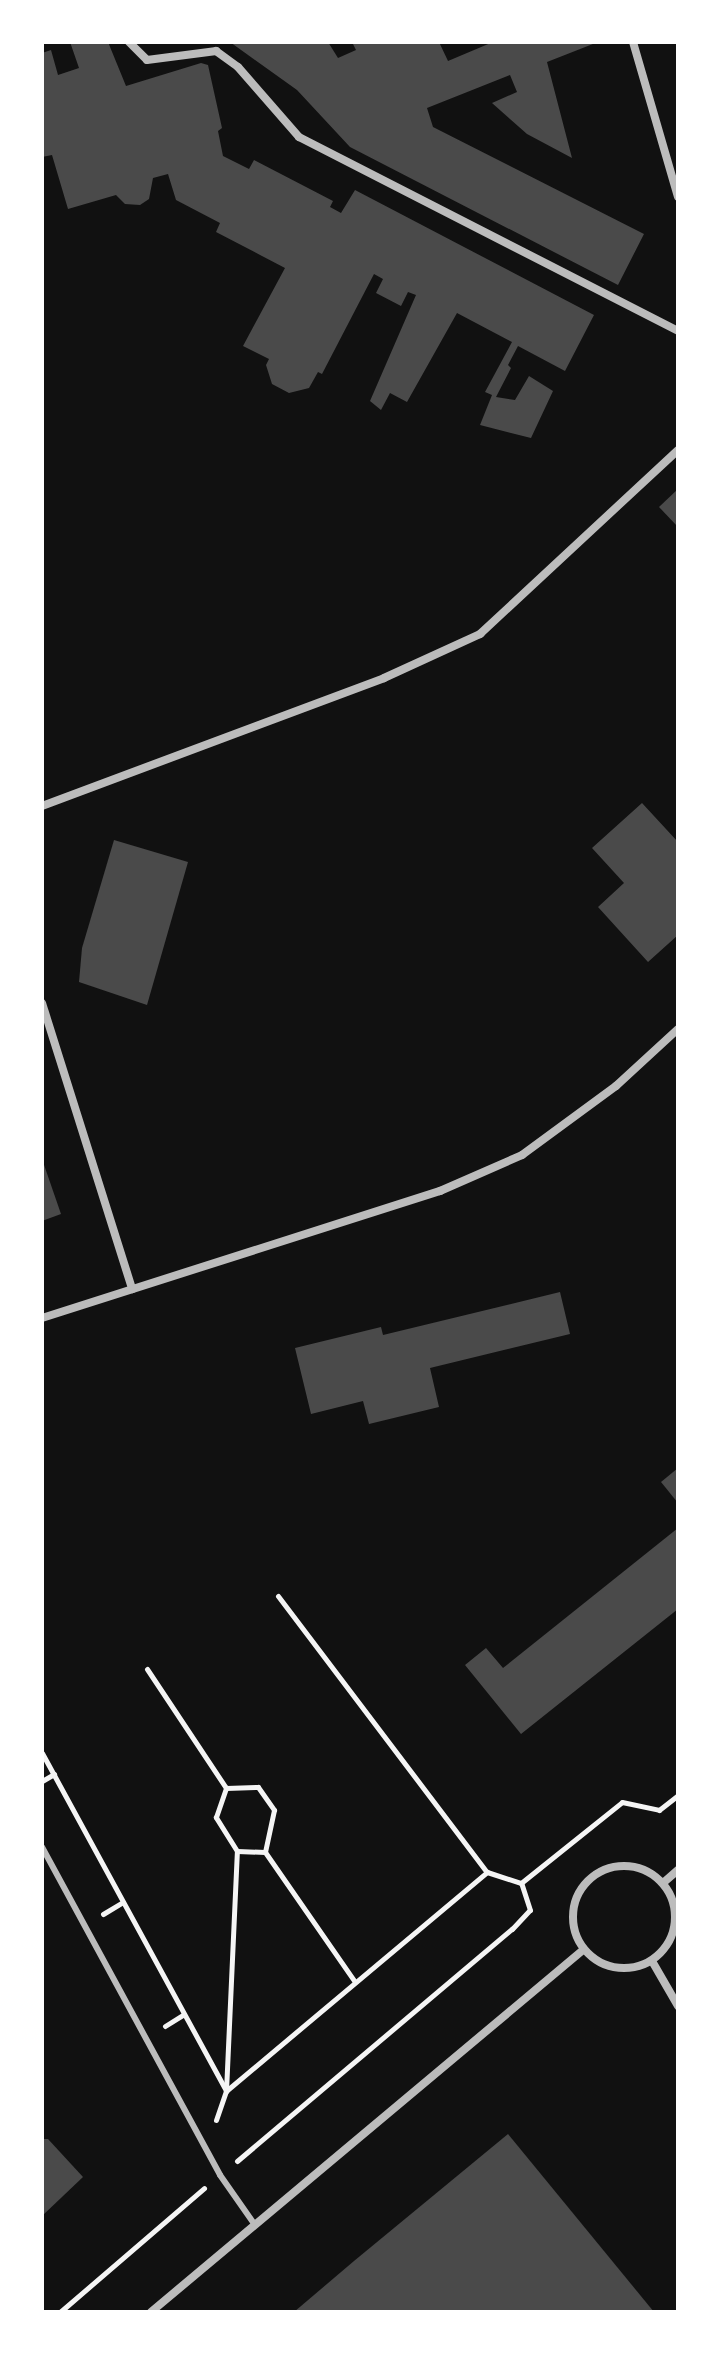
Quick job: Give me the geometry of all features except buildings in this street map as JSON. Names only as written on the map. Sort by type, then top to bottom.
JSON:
[{"type":"street","points":[[129,42],[147,60],[216,51],[238,67],[299,137],[678,331]]},
{"type":"street","points":[[633,42],[678,197]]},
{"type":"street","points":[[42,806],[384,678],[480,634],[678,450]]},
{"type":"street","points":[[42,1003],[132,1289]]},
{"type":"street","points":[[42,1318],[440,1191],[522,1155],[616,1086],[678,1029]]},
{"type":"street","points":[[614,1866],[649,1872],[663,1883],[672,1898],[673,1932],[652,1961],[638,1967],[608,1966],[583,1950],[572,1916],[584,1884],[614,1866]]},
{"type":"street","points":[[663,1883],[678,1870]]},
{"type":"street","points":[[151,2312],[583,1950]]},
{"type":"street","points":[[652,1961],[678,2006]]},
{"type":"lane","points":[[42,1847],[220,2175],[255,2225]]},
{"type":"path","points":[[278,1596],[487,1872],[521,1883]]},
{"type":"path","points":[[147,1669],[226,1788]]},
{"type":"path","points":[[42,1753],[226,2091]]},
{"type":"path","points":[[42,1781],[54,1774]]},
{"type":"path","points":[[226,1788],[258,1787],[274,1810],[265,1852],[355,1982]]},
{"type":"path","points":[[206,2149],[226,2091],[237,1851],[216,1817],[226,1788]]},
{"type":"path","points":[[521,1883],[622,1802],[659,1810],[678,1795]]},
{"type":"path","points":[[237,1851],[265,1852]]},
{"type":"path","points":[[226,2091],[487,1872]]},
{"type":"path","points":[[60,2312],[512,1929],[530,1910],[521,1883]]}]
